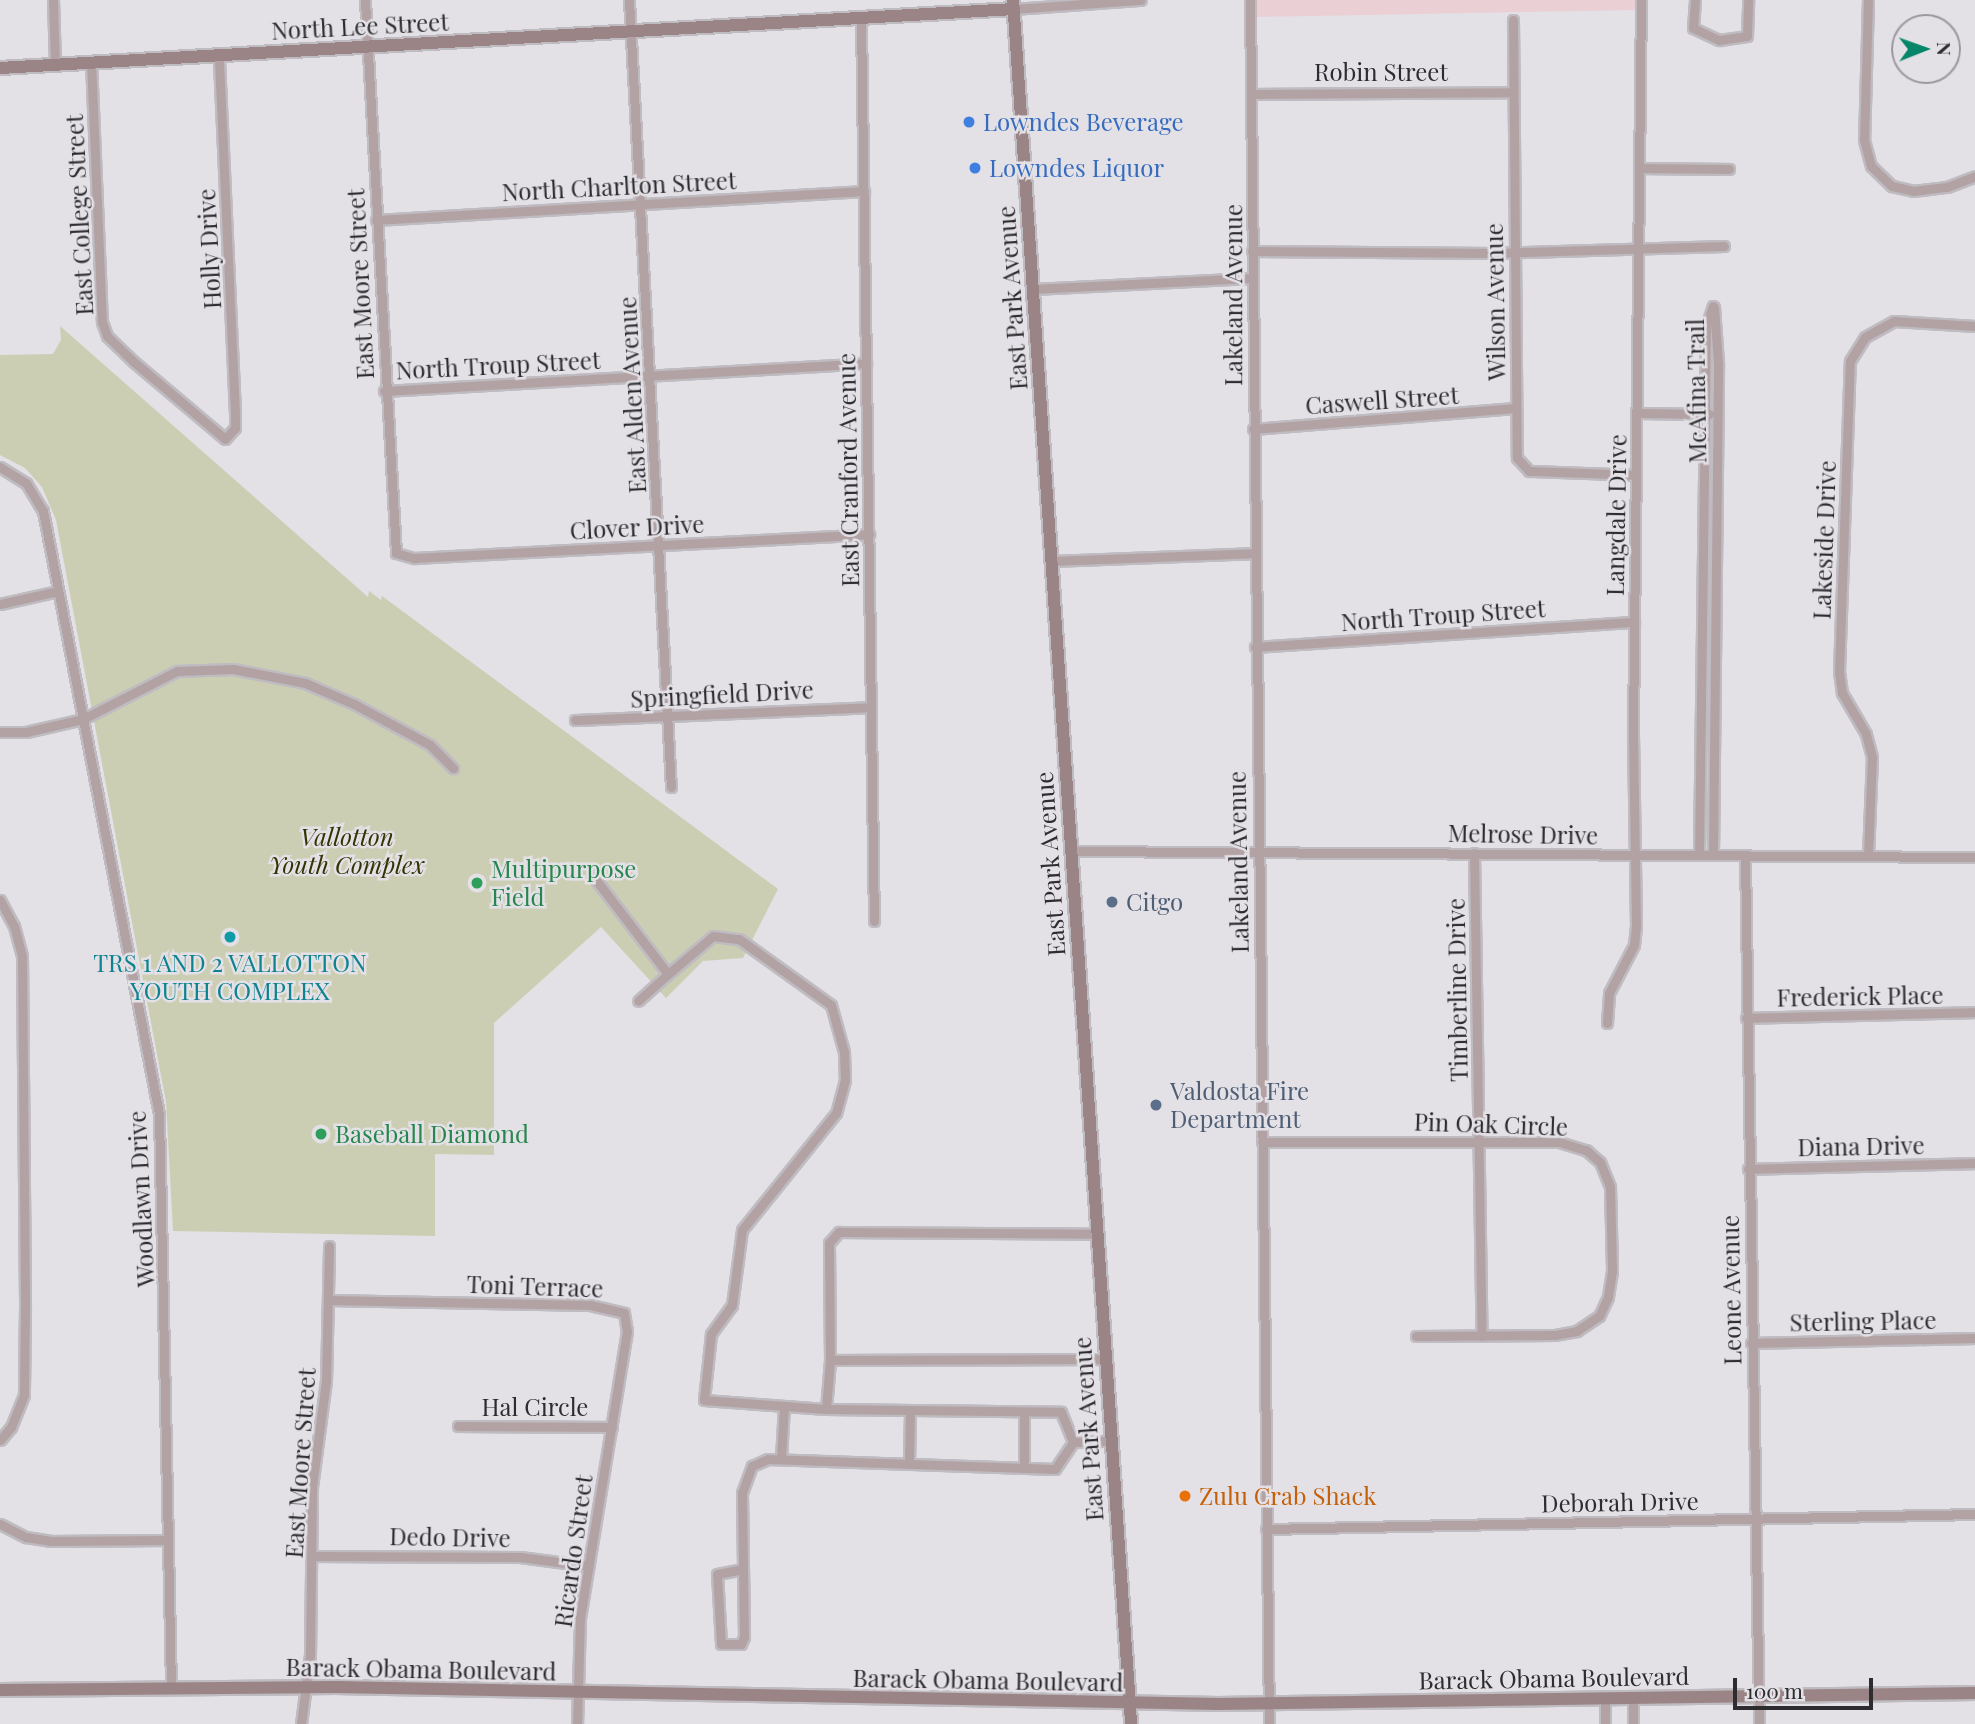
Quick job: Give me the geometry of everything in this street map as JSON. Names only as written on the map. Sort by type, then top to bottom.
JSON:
[{"type":"main road","name":"North Lee Street","points":[[0,68],[861,18],[1014,4]]},
{"type":"main road","name":"East Park Avenue","points":[[1014,4],[1104,1359],[1131,1724]]},
{"type":"main road","name":"Barack Obama Boulevard","points":[[0,1690],[171,1688],[578,1692],[1129,1704],[1975,1693]]},
{"type":"street","points":[[52,0],[55,64]]},
{"type":"street","name":"East Moore Street","points":[[365,0],[393,544],[396,553],[407,558]]},
{"type":"street","name":"East Alden Avenue","points":[[629,0],[671,787]]},
{"type":"street","name":"North Lee Street","points":[[1014,4],[1141,0]]},
{"type":"street","name":"Lakeland Avenue","points":[[1250,0],[1255,647],[1269,1724]]},
{"type":"street","name":"Langdale Drive","points":[[1607,1023],[1609,993],[1636,936],[1634,622],[1641,0]]},
{"type":"street","points":[[1695,0],[1693,28],[1719,40],[1747,36],[1748,0]]},
{"type":"street","points":[[1868,0],[1864,139],[1871,166],[1892,186],[1913,191],[1947,187],[1975,176]]},
{"type":"street","name":"East Cranford Avenue","points":[[861,18],[874,921]]},
{"type":"street","name":"Wilson Avenue","points":[[1513,20],[1517,458],[1530,471],[1636,475]]},
{"type":"street","name":"Holly Drive","points":[[219,55],[235,413],[234,428],[225,439]]},
{"type":"street","name":"East College Street","points":[[91,61],[102,322],[107,336],[134,362],[225,439]]},
{"type":"street","name":"Robin Street","points":[[1251,94],[1512,92]]},
{"type":"street","points":[[1639,168],[1729,169]]},
{"type":"street","name":"North Charlton Street","points":[[376,220],[641,202],[864,191]]},
{"type":"street","points":[[1252,251],[1514,252],[1724,246]]},
{"type":"street","points":[[1033,289],[1252,278]]},
{"type":"street","name":"McAfina Trail","points":[[1699,855],[1705,362],[1706,327],[1713,306],[1718,363],[1713,855]]},
{"type":"street","name":"Lakeside Drive","points":[[1868,856],[1872,757],[1866,734],[1842,693],[1839,672],[1850,361],[1865,337],[1894,321],[1975,326]]},
{"type":"street","points":[[1705,362],[1718,363]]},
{"type":"street","name":"North Troup Street","points":[[384,391],[866,363]]},
{"type":"street","name":"Caswell Street","points":[[1253,429],[1515,408]]},
{"type":"street","points":[[1637,412],[1718,415]]},
{"type":"street","points":[[1704,457],[1717,457]]},
{"type":"street","points":[[0,467],[18,476],[37,498],[58,592],[0,604]]},
{"type":"street","name":"Clover Drive","points":[[407,558],[869,534]]},
{"type":"street","points":[[1051,561],[1254,553]]},
{"type":"street","points":[[1703,566],[1716,566]]},
{"type":"street","name":"Woodlawn Drive","points":[[58,592],[162,1136],[171,1688]]},
{"type":"street","points":[[1702,621],[1716,621]]},
{"type":"street","name":"North Troup Street","points":[[1255,647],[1634,622]]},
{"type":"street","points":[[0,732],[26,732],[83,719],[177,671],[205,667],[245,670],[304,683],[354,704],[430,745],[453,768]]},
{"type":"street","points":[[1701,677],[1715,677]]},
{"type":"street","name":"Springfield Drive","points":[[575,720],[871,708]]},
{"type":"street","points":[[1700,731],[1714,731]]},
{"type":"street","points":[[1700,787],[1714,787]]},
{"type":"street","name":"Melrose Drive","points":[[1070,851],[1975,857]]},
{"type":"street","name":"Timberline Drive","points":[[1474,853],[1482,1336]]},
{"type":"street","name":"Leone Avenue","points":[[1745,856],[1759,1724]]},
{"type":"street","points":[[593,876],[667,974]]},
{"type":"street","points":[[0,900],[14,926],[22,956],[25,1386],[17,1416],[0,1440]]},
{"type":"street","points":[[638,1001],[713,936],[739,939],[831,1005],[841,1028],[845,1080],[836,1114],[742,1230],[732,1305],[711,1334],[704,1400],[826,1409],[1061,1412],[1073,1442]]},
{"type":"street","name":"Frederick Place","points":[[1746,1018],[1975,1012]]},
{"type":"street","name":"Pin Oak Circle","points":[[1262,1142],[1479,1140],[1569,1144],[1593,1156],[1610,1187],[1612,1271],[1608,1297],[1598,1316],[1577,1331],[1416,1336]]},
{"type":"street","name":"Diana Drive","points":[[1748,1169],[1975,1163]]},
{"type":"street","points":[[826,1409],[830,1360],[829,1243],[839,1232],[1096,1234]]},
{"type":"street","name":"East Moore Street","points":[[301,1724],[310,1655],[312,1487],[326,1381],[329,1246]]},
{"type":"street","name":"Toni Terrace","points":[[328,1300],[618,1308],[624,1313],[627,1331],[612,1427]]},
{"type":"street","name":"Sterling Place","points":[[1751,1343],[1975,1338]]},
{"type":"street","points":[[830,1360],[1104,1359]]},
{"type":"street","points":[[781,1458],[783,1406]]},
{"type":"street","points":[[909,1464],[910,1411]]},
{"type":"street","points":[[1024,1412],[1024,1468]]},
{"type":"street","name":"Hal Circle","points":[[457,1426],[612,1427]]},
{"type":"street","name":"Ricardo Street","points":[[577,1724],[580,1618],[612,1427]]},
{"type":"street","points":[[1073,1442],[1110,1441]]},
{"type":"street","points":[[743,1569],[718,1574],[718,1642],[721,1644],[741,1643],[744,1637],[742,1493],[752,1466],[781,1458],[1055,1469],[1073,1442]]},
{"type":"street","name":"Deborah Drive","points":[[1266,1529],[1975,1514]]},
{"type":"street","points":[[0,1524],[26,1537],[50,1541],[168,1540]]},
{"type":"street","name":"Dedo Drive","points":[[311,1556],[520,1558],[588,1566]]},
{"type":"street","points":[[1633,1698],[1633,1724]]},
{"type":"street","points":[[1605,1699],[1605,1724]]},
{"type":"shaded area","points":[[1253,0],[1637,0],[1637,10],[1253,17]]},
{"type":"green space","name":"Vallotton Youth Complex","points":[[60,326],[368,597],[369,591],[381,600],[382,596],[778,889],[743,958],[703,961],[666,998],[601,927],[494,1023],[494,1155],[435,1154],[435,1236],[173,1231],[166,1102],[56,520],[42,487],[25,468],[0,455],[0,355],[53,354],[61,340]]},
{"type":"place","name":"Lowndes Beverage","points":[[969,122]]},
{"type":"place","name":"Lowndes Liquor","points":[[975,168]]},
{"type":"place","name":"Multipurpose Field","points":[[477,883]]},
{"type":"place","name":"Citgo","points":[[1112,902]]},
{"type":"place","name":"TRS 1 AND 2 VALLOTTON YOUTH COMPLEX","points":[[230,937]]},
{"type":"place","name":"Valdosta Fire Department","points":[[1156,1105]]},
{"type":"place","name":"Baseball Diamond","points":[[321,1134]]},
{"type":"place","name":"Zulu Crab Shack","points":[[1185,1496]]}]
